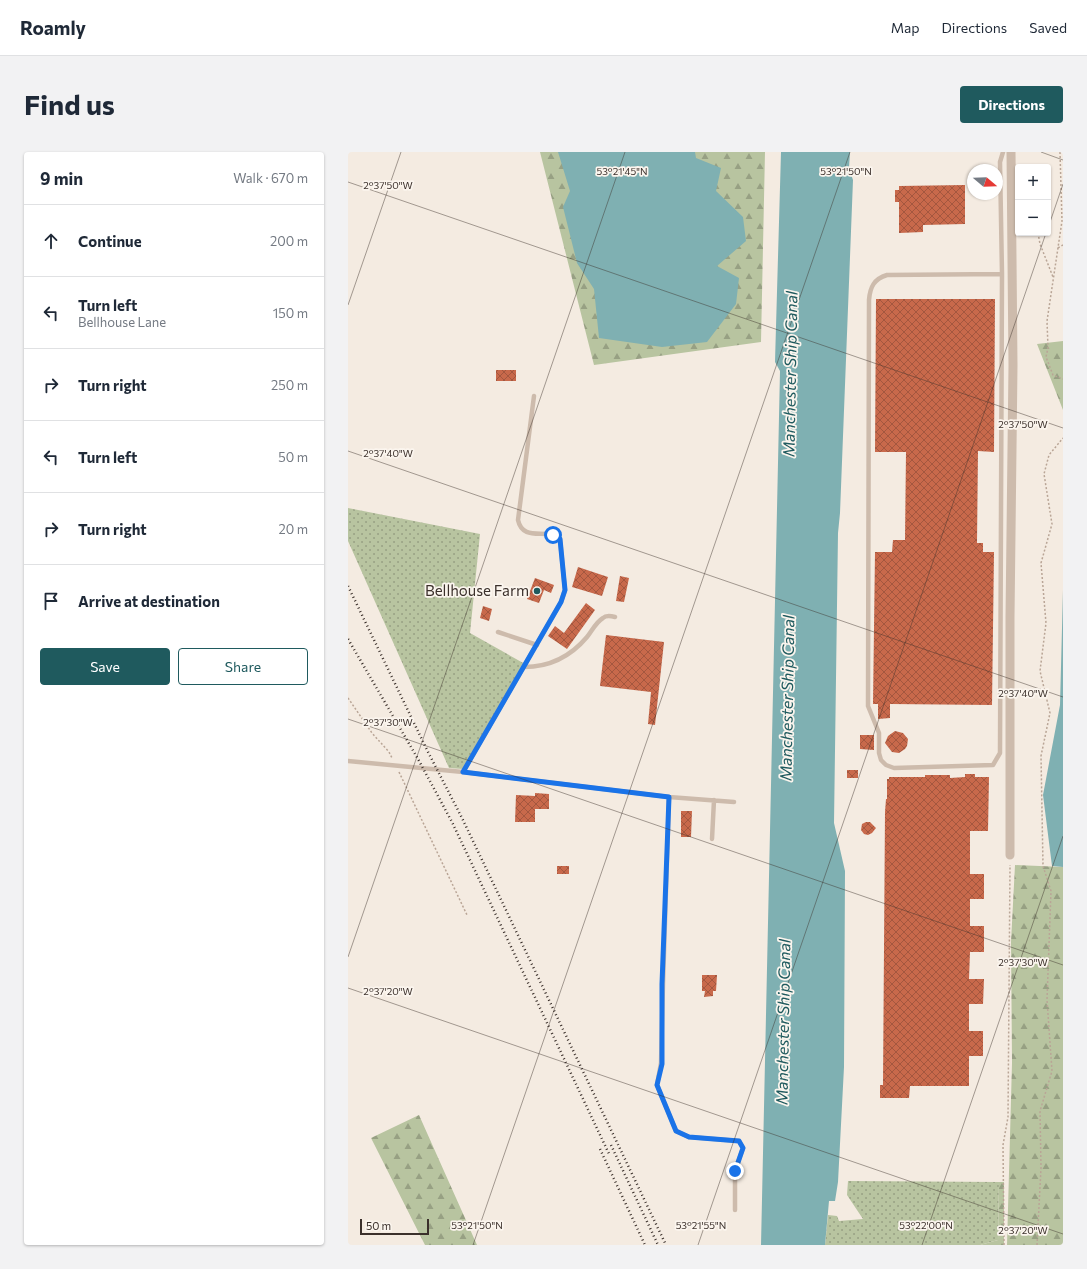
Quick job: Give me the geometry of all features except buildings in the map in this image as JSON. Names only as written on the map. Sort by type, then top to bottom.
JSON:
[{"type":"street","points":[[1010,855],[1010,617],[1013,365],[1011,152]]},
{"type":"lane","points":[[1002,274],[887,275],[879,278],[873,283],[870,290],[868,706],[879,733],[879,753],[881,760],[886,765],[894,768],[993,765],[1000,753],[1002,274],[1000,162],[1003,152]]},
{"type":"lane","points":[[463,772],[537,645],[561,602],[565,590],[560,539],[553,535],[529,533],[523,530],[518,520],[534,396]]},
{"type":"lane","points":[[524,667],[552,663],[566,656],[577,648],[602,618],[615,616]]},
{"type":"lane","points":[[498,632],[537,645]]},
{"type":"lane","points":[[348,761],[463,772],[669,797],[734,802]]},
{"type":"lane","points":[[669,797],[662,984],[662,1064],[657,1085],[676,1131],[689,1137],[739,1141],[743,1148],[735,1171],[735,1210]]},
{"type":"lane","points":[[712,839],[714,800]]},
{"type":"path","points":[[1060,152],[1062,221],[1047,321],[1048,348],[1046,357],[1053,375],[1063,379]]},
{"type":"path","points":[[1039,236],[1053,279]]},
{"type":"path","points":[[1057,249],[1063,245]]},
{"type":"path","points":[[1037,1245],[1041,1168],[1040,1111],[1052,1071],[1047,1000],[1051,891],[1043,866],[1041,756],[1050,713],[1040,671],[1046,623],[1041,563],[1052,524],[1044,474],[1049,455],[1063,438]]},
{"type":"path","points":[[348,698],[372,733],[389,752],[467,915]]},
{"type":"path","points":[[1004,1245],[1003,1145],[1008,1117],[1010,855]]},
{"type":"green space","points":[[540,152],[765,152],[761,342],[594,365]]},
{"type":"green space","points":[[1063,341],[1063,410],[1037,344]]},
{"type":"green space","points":[[348,508],[480,534],[470,633],[525,664],[463,769],[449,768],[348,541]]},
{"type":"green space","points":[[1015,865],[1063,867],[1063,1245],[1007,1245],[1012,1063],[1011,942]]},
{"type":"green space","points":[[419,1115],[477,1245],[425,1245],[371,1138]]},
{"type":"green space","points":[[848,1181],[999,1182],[998,1240],[980,1245],[825,1245],[828,1215],[837,1216],[839,1221],[863,1219],[847,1195]]},
{"type":"green space","points":[[999,1182],[1004,1182],[1004,1245],[980,1245],[998,1240]]},
{"type":"water","points":[[558,152],[695,152],[696,158],[721,168],[716,191],[743,217],[746,241],[717,266],[739,278],[736,304],[707,342],[662,347],[599,338],[594,289],[577,263],[563,207],[570,191]]},
{"type":"water","name":"Manchester Ship Canal","points":[[781,152],[850,152],[849,168],[853,180],[838,533],[834,823],[845,871],[844,1067],[838,1182],[835,1201],[829,1201],[825,1245],[761,1245],[780,371],[775,362]]},
{"type":"water","points":[[1063,590],[1063,867],[1052,866],[1043,795],[1060,705]]},
{"type":"railway","points":[[348,586],[427,750],[462,818],[666,1245]]},
{"type":"railway","points":[[348,639],[418,759],[452,822],[610,1156]]},
{"type":"railway","points":[[611,1145],[658,1245]]},
{"type":"railway","points":[[600,1149],[645,1245]]},
{"type":"place","name":"Bellhouse Farm","points":[[537,591]]},
{"type":"route","points":[[553,535],[560,539],[565,590],[561,602],[463,772],[669,797],[662,984],[662,1064],[657,1085],[676,1131],[689,1137],[739,1141],[743,1148],[735,1171]]}]
